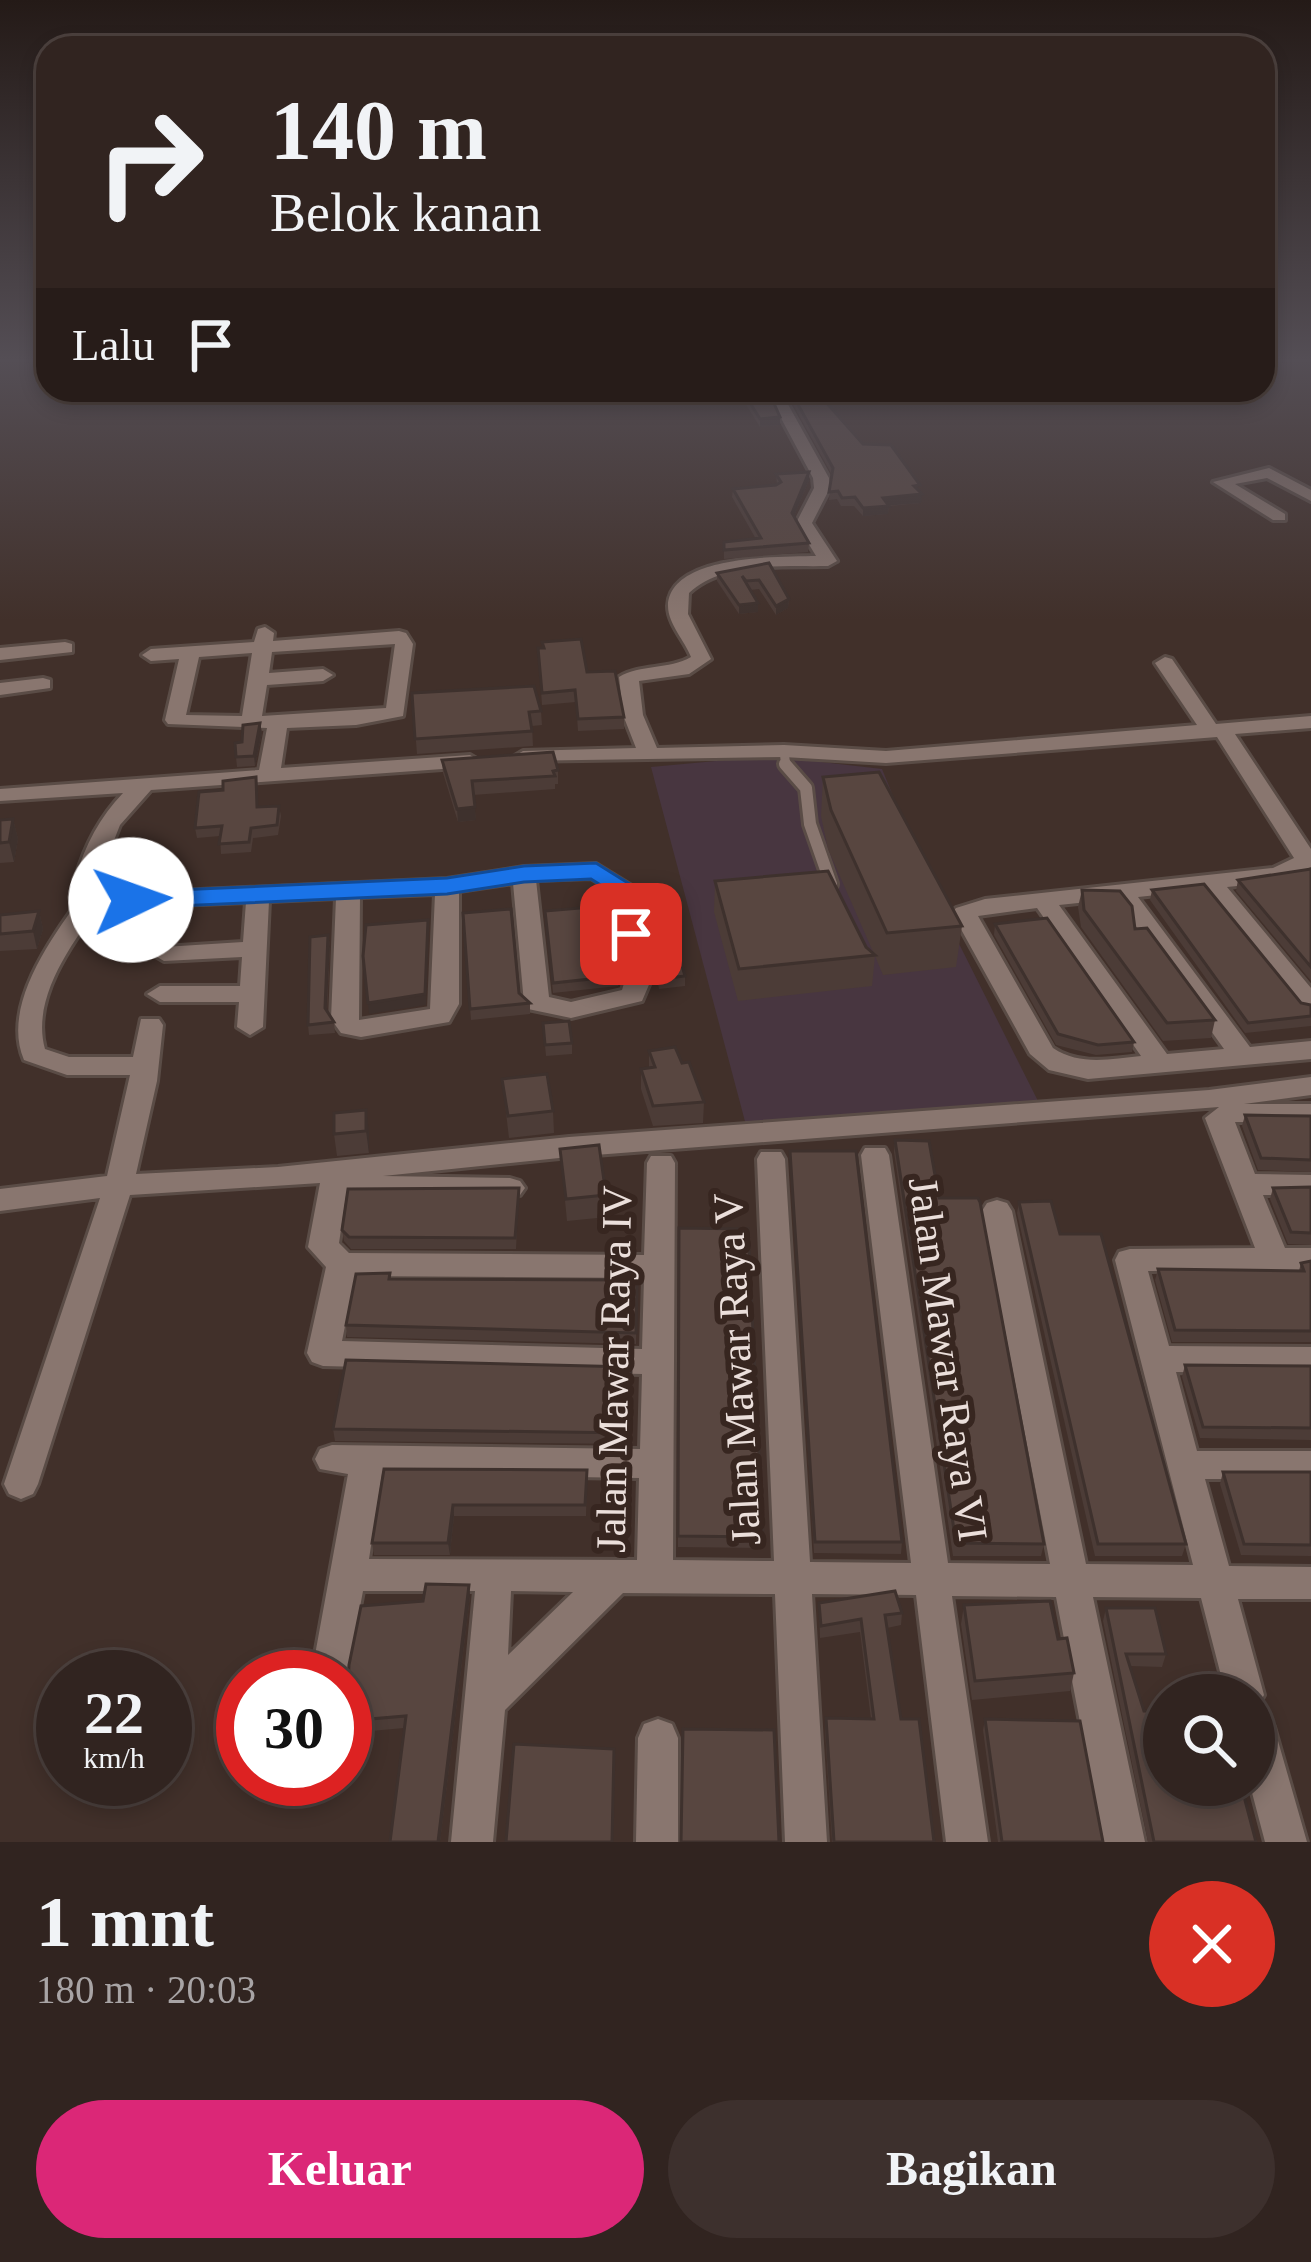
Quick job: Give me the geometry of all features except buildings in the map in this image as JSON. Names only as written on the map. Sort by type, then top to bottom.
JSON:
[{"type":"street","points":[[648,751],[633,715],[629,677],[682,670],[700,659],[676,605],[682,586],[692,577],[742,566],[828,561],[804,523],[823,488],[805,449]]},
{"type":"street","points":[[1279,517],[1221,482],[1269,473],[1310,494]]},
{"type":"street","points":[[151,655],[265,640],[393,636],[402,639],[396,712],[383,717],[319,720],[175,720],[190,653]]},
{"type":"street","points":[[252,719],[265,640]]},
{"type":"street","points":[[0,654],[65,648]]},
{"type":"street","points":[[1165,663],[1306,859],[1305,874],[1043,899],[964,913],[1043,1054],[1058,1064],[1088,1070],[1311,1050]]},
{"type":"street","points":[[259,680],[325,668],[319,720]]},
{"type":"street","points":[[0,689],[43,684]]},
{"type":"street","points":[[269,776],[278,720]]},
{"type":"street","points":[[0,795],[648,751],[886,757],[1311,722]]},
{"type":"street","points":[[148,782],[122,801],[91,863],[88,877],[100,888],[131,900],[447,886],[524,874],[596,871],[620,882],[638,980],[634,995],[571,1010],[537,1003],[524,874]]},
{"type":"street","points":[[1210,882],[1311,1004]]},
{"type":"street","points":[[348,890],[344,1019],[350,1027],[361,1028],[440,1016],[446,1004],[447,886]]},
{"type":"street","points":[[100,888],[56,949],[26,1025],[27,1043],[33,1054],[67,1066],[143,1066]]},
{"type":"street","points":[[1122,891],[1244,1056]]},
{"type":"street","points":[[250,1027],[258,894]]},
{"type":"street","points":[[1043,899],[1160,1064]]},
{"type":"street","points":[[164,954],[255,949]]},
{"type":"street","points":[[160,994],[254,994]]},
{"type":"street","points":[[21,1484],[119,1185],[151,1025]]},
{"type":"street","points":[[0,1200],[119,1185],[278,1177],[569,1147],[1209,1099],[1311,1086]]},
{"type":"street","points":[[1274,1258],[1219,1118],[1230,1113],[1311,1113]]},
{"type":"street","name":"Jalan Mawar Raya VI","points":[[875,1155],[967,1842]]},
{"type":"street","name":"Jalan Mawar Raya V","points":[[771,1159],[806,1842]]},
{"type":"street","name":"Jalan Mawar Raya IV","points":[[655,1577],[661,1163]]},
{"type":"street","points":[[1244,1184],[1311,1186]]},
{"type":"street","points":[[510,1188],[333,1186],[322,1247],[342,1264],[660,1267]]},
{"type":"street","points":[[998,1211],[1124,1842]]},
{"type":"street","points":[[1239,1674],[1130,1260],[1311,1259]]},
{"type":"street","points":[[342,1264],[323,1353],[657,1362]]},
{"type":"street","points":[[1154,1359],[1311,1360]]},
{"type":"street","points":[[335,1650],[349,1575],[350,1459],[656,1464]]},
{"type":"street","points":[[1183,1465],[1311,1465]]},
{"type":"street","points":[[349,1575],[934,1576],[1311,1583]]},
{"type":"street","points":[[472,1842],[494,1575]]},
{"type":"street","points":[[486,1702],[613,1578]]},
{"type":"street","points":[[657,1842],[658,1738]]},
{"type":"street","points":[[1275,1802],[1286,1842]]},
{"type":"lane","points":[[784,751],[784,766],[802,778],[810,794],[808,816],[835,892]]},
{"type":"shaded area","points":[[770,756],[882,769],[929,884],[1042,1109],[751,1144],[651,767]]},
{"type":"route","points":[[131,900],[447,886],[524,874],[596,871],[620,882],[631,934]]}]
